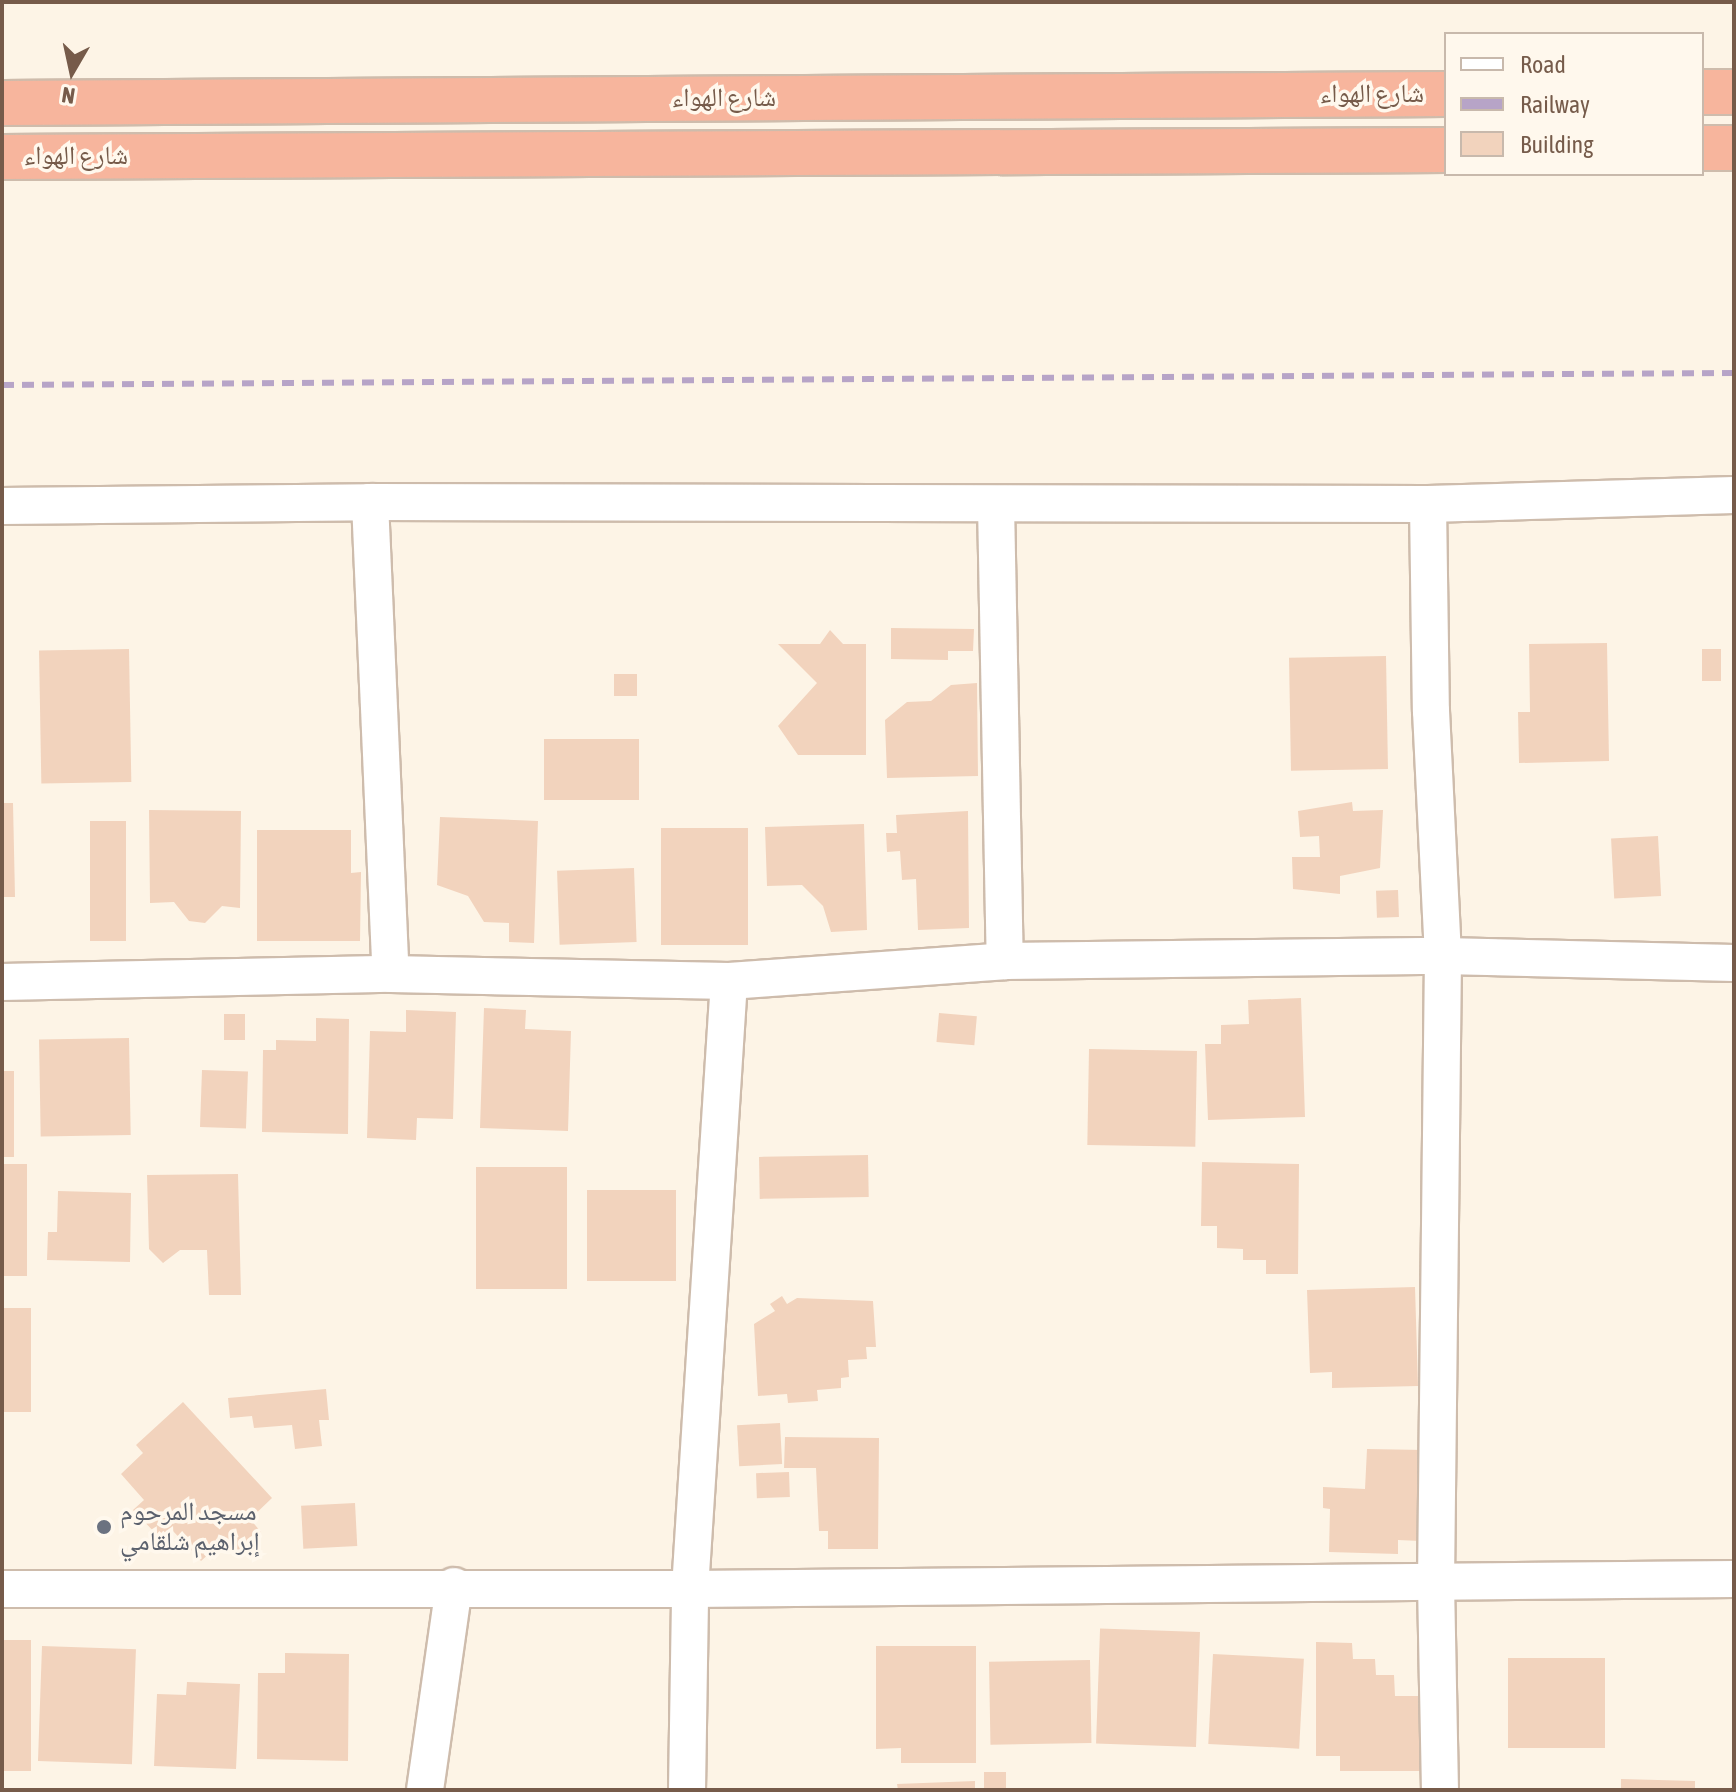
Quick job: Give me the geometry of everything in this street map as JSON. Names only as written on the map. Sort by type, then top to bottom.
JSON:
[{"type":"highway","points":[[1704,92],[1734,92]]},
{"type":"highway","name":"شارع الهواء","points":[[2,103],[1444,94]]},
{"type":"highway","points":[[1704,148],[1734,148]]},
{"type":"highway","name":"شارع الهواء","points":[[2,157],[1444,150]]},
{"type":"street","points":[[2,506],[370,502],[1428,504],[1734,495]]},
{"type":"street","points":[[370,502],[391,974]]},
{"type":"street","points":[[996,504],[1005,961]]},
{"type":"street","points":[[1428,504],[1431,711],[1443,956],[1436,1583],[1440,1790]]},
{"type":"street","points":[[2,982],[391,974],[729,981],[1005,961],[1443,956],[1734,963]]},
{"type":"street","points":[[687,1790],[690,1589],[729,981]]},
{"type":"street","points":[[2,1589],[454,1586],[690,1589],[1734,1579]]},
{"type":"street","points":[[425,1790],[454,1586]]},
{"type":"building","points":[[891,628],[974,629],[973,651],[948,651],[948,660],[891,659]]},
{"type":"building","points":[[830,630],[843,644],[866,644],[866,755],[798,755],[778,726],[817,683],[778,644],[820,644]]},
{"type":"building","points":[[1607,643],[1609,761],[1519,763],[1518,712],[1530,712],[1529,644]]},
{"type":"building","points":[[129,649],[131,782],[41,784],[39,651]]},
{"type":"building","points":[[1702,649],[1721,649],[1721,681],[1702,681]]},
{"type":"building","points":[[1386,656],[1388,769],[1291,771],[1289,658]]},
{"type":"building","points":[[614,674],[637,674],[637,696],[614,696]]},
{"type":"building","points":[[977,683],[978,776],[887,778],[885,720],[907,702],[931,701],[951,685]]},
{"type":"building","points":[[544,739],[639,739],[639,800],[544,800]]},
{"type":"building","points":[[1352,802],[1353,811],[1383,810],[1380,868],[1340,876],[1340,894],[1293,889],[1292,857],[1320,857],[1319,836],[1300,837],[1298,811]]},
{"type":"building","points":[[2,803],[13,803],[15,897],[2,897]]},
{"type":"building","points":[[149,810],[241,811],[240,908],[222,906],[205,923],[189,921],[174,902],[150,903]]},
{"type":"building","points":[[968,811],[969,928],[918,930],[916,879],[902,880],[900,851],[887,852],[886,833],[897,833],[896,815]]},
{"type":"building","points":[[440,817],[538,821],[534,943],[509,942],[509,923],[484,922],[468,896],[437,885]]},
{"type":"building","points":[[90,821],[126,821],[126,941],[90,941]]},
{"type":"building","points":[[864,824],[867,930],[831,932],[823,906],[802,885],[767,886],[765,827]]},
{"type":"building","points":[[661,828],[748,828],[748,945],[661,945]]},
{"type":"building","points":[[257,830],[351,830],[351,873],[361,872],[360,941],[257,941]]},
{"type":"building","points":[[1658,836],[1661,896],[1614,898],[1611,838]]},
{"type":"building","points":[[634,868],[637,942],[560,945],[557,871]]},
{"type":"building","points":[[1398,890],[1399,917],[1377,918],[1376,891]]},
{"type":"building","points":[[1301,998],[1305,1117],[1208,1120],[1205,1044],[1221,1044],[1221,1025],[1249,1024],[1248,1000]]},
{"type":"building","points":[[484,1008],[526,1010],[525,1029],[571,1031],[568,1131],[480,1128]]},
{"type":"building","points":[[406,1010],[456,1012],[453,1119],[417,1118],[416,1140],[367,1138],[370,1031],[406,1032]]},
{"type":"building","points":[[939,1013],[977,1016],[974,1045],[936,1042]]},
{"type":"building","points":[[224,1014],[245,1014],[245,1040],[224,1040]]},
{"type":"building","points":[[316,1018],[349,1019],[348,1134],[262,1132],[263,1050],[276,1050],[276,1040],[316,1041]]},
{"type":"building","points":[[129,1038],[131,1135],[41,1137],[39,1040]]},
{"type":"building","points":[[1089,1049],[1197,1051],[1195,1147],[1087,1145]]},
{"type":"building","points":[[202,1070],[248,1072],[246,1129],[200,1127]]},
{"type":"building","points":[[2,1071],[14,1071],[14,1157],[2,1157]]},
{"type":"building","points":[[868,1155],[869,1197],[760,1199],[759,1157]]},
{"type":"building","points":[[1202,1162],[1299,1164],[1298,1274],[1266,1274],[1266,1260],[1243,1260],[1243,1249],[1217,1248],[1217,1226],[1201,1226]]},
{"type":"building","points":[[2,1164],[27,1164],[27,1276],[2,1276]]},
{"type":"building","points":[[476,1167],[567,1167],[567,1289],[476,1289]]},
{"type":"building","points":[[238,1174],[241,1295],[209,1295],[207,1250],[180,1250],[163,1263],[149,1249],[147,1175]]},
{"type":"building","points":[[587,1190],[676,1190],[676,1281],[587,1281]]},
{"type":"building","points":[[58,1191],[131,1193],[130,1262],[47,1260],[48,1232],[57,1232]]},
{"type":"building","points":[[1415,1287],[1418,1386],[1332,1388],[1332,1372],[1310,1373],[1307,1290]]},
{"type":"building","points":[[782,1296],[787,1304],[797,1298],[873,1301],[876,1347],[866,1347],[867,1359],[848,1360],[849,1377],[841,1378],[841,1388],[817,1390],[818,1401],[788,1403],[787,1394],[758,1396],[754,1324],[775,1311],[770,1304]]},
{"type":"building","points":[[2,1308],[31,1308],[31,1412],[2,1412]]},
{"type":"building","points":[[326,1389],[329,1420],[319,1420],[322,1446],[295,1449],[292,1425],[254,1428],[252,1416],[230,1418],[228,1398]]},
{"type":"building","points":[[183,1402],[272,1498],[250,1519],[261,1532],[235,1556],[222,1542],[201,1561],[173,1531],[163,1541],[133,1510],[144,1500],[121,1474],[143,1453],[136,1445]]},
{"type":"building","points":[[780,1423],[782,1464],[739,1466],[737,1425]]},
{"type":"building","points":[[785,1437],[879,1438],[878,1549],[828,1549],[828,1531],[819,1531],[816,1468],[784,1468]]},
{"type":"building","points":[[1367,1449],[1424,1450],[1421,1541],[1398,1540],[1398,1554],[1329,1552],[1330,1509],[1323,1508],[1323,1487],[1365,1489]]},
{"type":"building","points":[[789,1472],[790,1497],[757,1498],[756,1473]]},
{"type":"building","points":[[355,1503],[357,1546],[303,1549],[301,1506]]},
{"type":"building","points":[[1100,1629],[1200,1632],[1196,1747],[1096,1743]]},
{"type":"building","points":[[2,1640],[31,1640],[31,1771],[2,1771]]},
{"type":"building","points":[[1316,1642],[1352,1643],[1353,1659],[1375,1659],[1376,1675],[1394,1675],[1395,1696],[1424,1696],[1423,1771],[1340,1771],[1340,1756],[1316,1756]]},
{"type":"building","points":[[42,1646],[136,1649],[132,1764],[38,1761]]},
{"type":"building","points":[[876,1646],[976,1646],[976,1763],[901,1763],[901,1748],[876,1749]]},
{"type":"building","points":[[285,1653],[349,1654],[348,1761],[257,1759],[258,1673],[285,1673]]},
{"type":"building","points":[[1213,1654],[1304,1659],[1299,1749],[1208,1744]]},
{"type":"building","points":[[1508,1658],[1605,1658],[1605,1748],[1508,1748]]},
{"type":"building","points":[[1090,1660],[1091,1743],[990,1745],[989,1662]]},
{"type":"building","points":[[187,1682],[240,1684],[236,1769],[154,1766],[157,1694],[186,1695]]},
{"type":"building","points":[[984,1772],[1006,1772],[1006,1790],[984,1790]]},
{"type":"building","points":[[1621,1779],[1695,1781],[1695,1790],[1621,1790]]},
{"type":"building","points":[[975,1781],[975,1790],[898,1790],[897,1784]]},
{"type":"railway","points":[[2,385],[1734,373]]},
{"type":"place","name":"مسجد المرحوم إبراهيم شلقامي","points":[[104,1527]]}]
